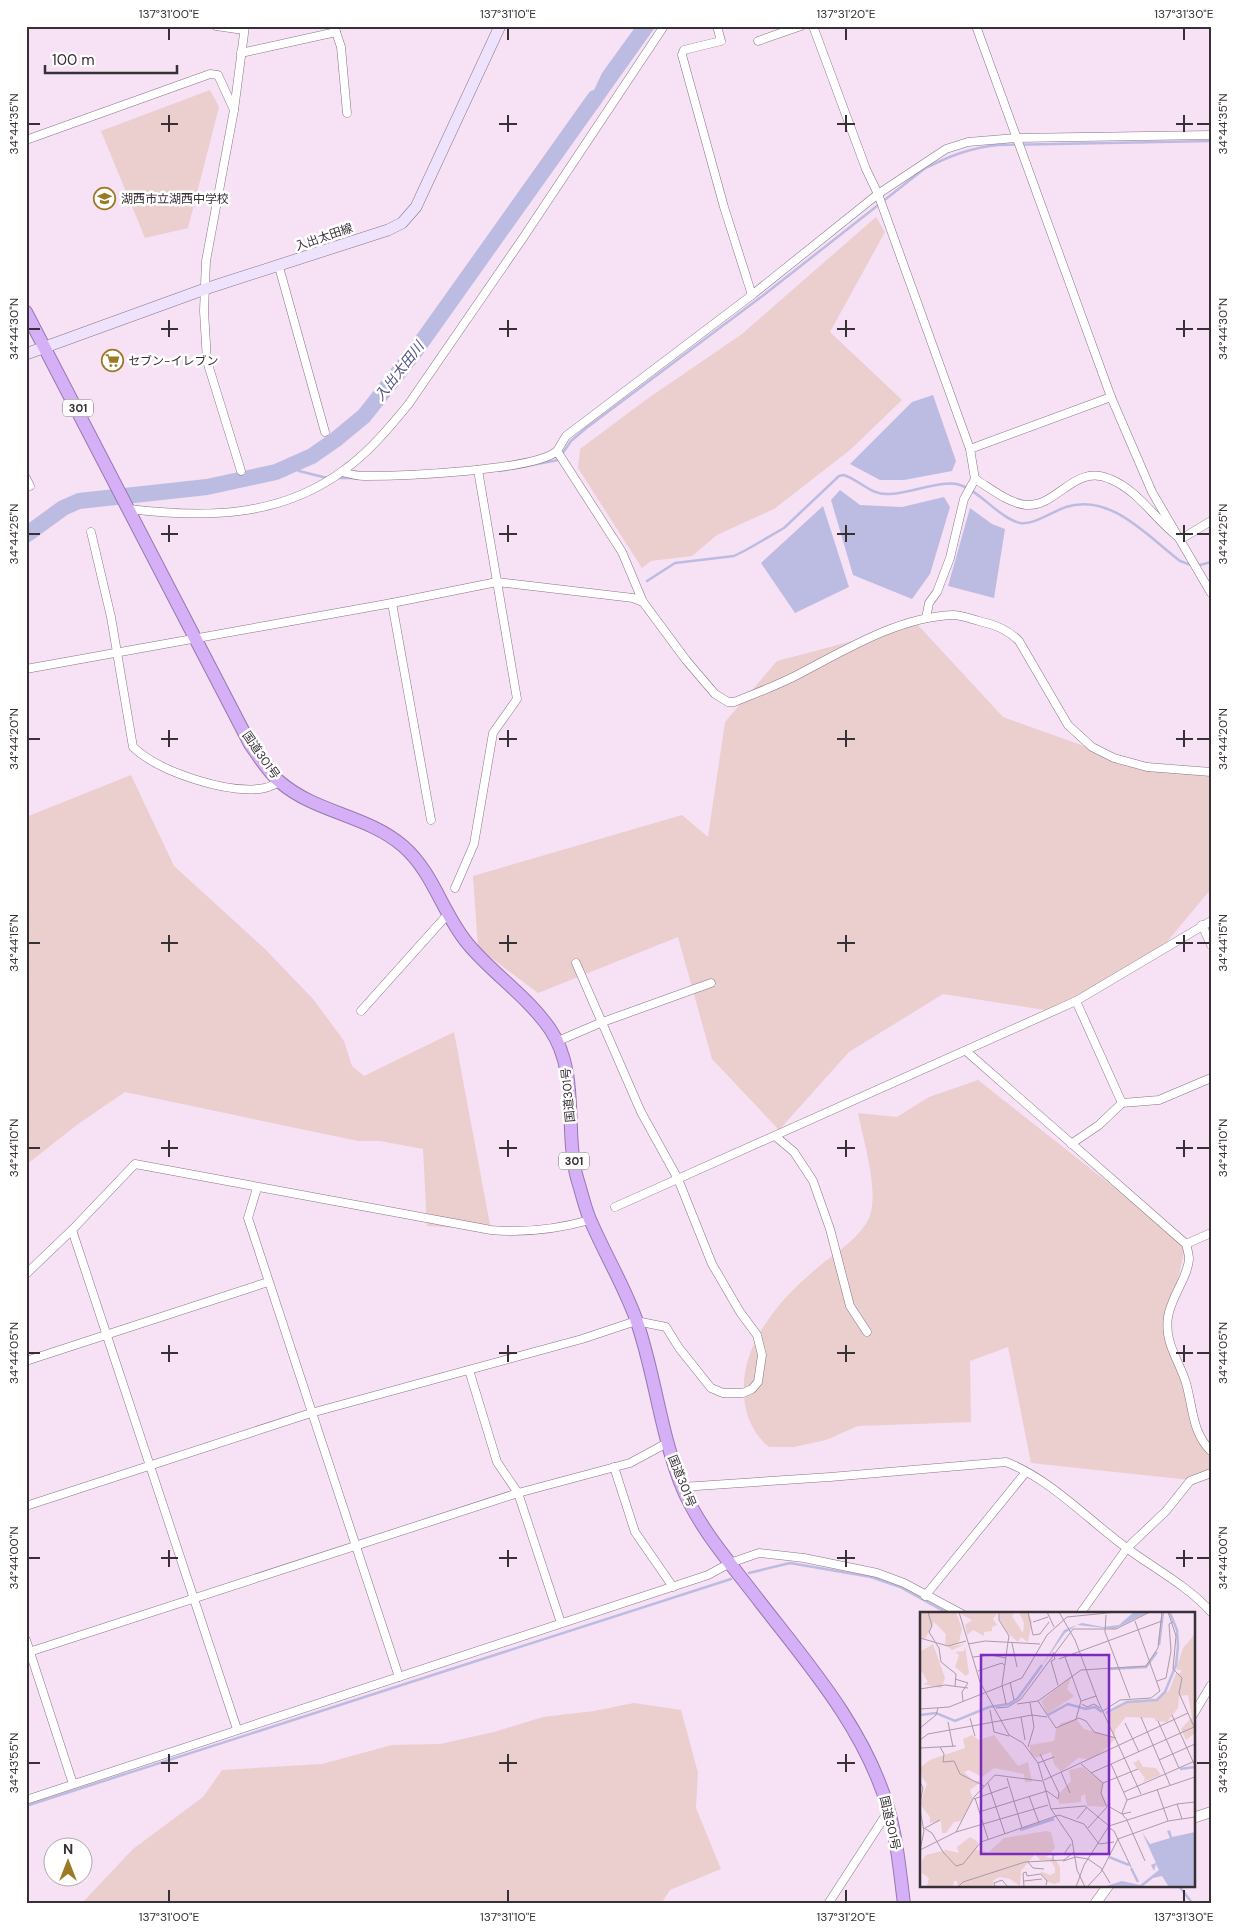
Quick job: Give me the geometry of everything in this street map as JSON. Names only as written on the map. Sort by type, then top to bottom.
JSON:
[{"type":"highway","name":"国道301号","points":[[26,312],[110,469],[250,744],[280,782],[312,802],[365,821],[394,838],[427,871],[448,914],[468,944],[540,1015],[558,1041],[568,1075],[572,1151],[590,1220],[636,1321],[667,1443],[682,1487],[698,1519],[827,1689],[857,1736],[889,1810],[903,1903]]},
{"type":"main road","name":"入出太田線","points":[[26,354],[205,290],[388,230],[402,223],[416,207],[500,26]]},
{"type":"street","points":[[216,26],[244,28],[234,110],[206,261],[205,290],[207,361],[241,470]]},
{"type":"street","points":[[129,509],[212,515],[243,512],[268,506],[306,492],[342,472],[388,429],[408,405],[523,238],[664,26]]},
{"type":"street","points":[[717,26],[721,41],[684,50],[682,55],[724,207],[752,295]]},
{"type":"street","points":[[758,42],[801,26]]},
{"type":"street","points":[[813,26],[866,169],[878,194],[970,449],[975,479],[964,499],[950,558],[937,592],[929,603],[926,618]]},
{"type":"street","points":[[976,26],[1110,397],[1152,492],[1211,593]]},
{"type":"street","points":[[241,53],[335,29],[341,47],[347,113]]},
{"type":"street","points":[[26,140],[210,74],[218,75],[234,110]]},
{"type":"street","points":[[342,472],[364,476],[478,470],[516,466],[557,451],[566,436],[752,295],[878,194],[946,150],[968,142],[1016,138],[1211,135]]},
{"type":"street","points":[[279,267],[324,432]]},
{"type":"street","points":[[970,449],[1110,397]]},
{"type":"street","points":[[557,451],[622,552],[643,602],[686,660],[715,694],[731,703],[799,674],[851,647],[926,618],[955,614],[1010,631],[1027,652],[1068,725],[1092,747],[1114,758],[1147,767],[1211,772]]},
{"type":"street","points":[[455,888],[474,844],[493,733],[517,699],[478,470]]},
{"type":"street","points":[[975,479],[1005,496],[1023,504],[1031,505],[1056,494],[1087,475],[1104,476],[1136,495],[1181,539]]},
{"type":"street","points":[[1181,539],[1211,521]]},
{"type":"street","points":[[91,532],[111,617],[133,747],[138,752],[175,772],[205,783],[265,788],[280,782]]},
{"type":"street","points":[[26,669],[392,603],[497,582],[633,598],[643,602]]},
{"type":"street","points":[[392,603],[432,820]]},
{"type":"street","points":[[361,1011],[448,914]]},
{"type":"street","points":[[615,1207],[1076,1001],[1211,921]]},
{"type":"street","points":[[1202,925],[1211,945]]},
{"type":"street","points":[[26,1506],[311,1412],[582,1339],[636,1321],[666,1327],[679,1348],[711,1388],[723,1394],[743,1394],[752,1389],[758,1382],[762,1354],[757,1335],[740,1312],[712,1264],[678,1179],[641,1112],[600,1022],[576,963]]},
{"type":"street","points":[[558,1041],[600,1022],[711,983]]},
{"type":"street","points":[[1076,1001],[1122,1103]]},
{"type":"street","points":[[966,1051],[1186,1244],[1189,1259],[1171,1301],[1168,1316],[1168,1340],[1185,1382],[1195,1425],[1204,1444],[1211,1451]]},
{"type":"street","points":[[1071,1144],[1100,1124],[1122,1103],[1159,1100],[1211,1078]]},
{"type":"street","points":[[775,1136],[794,1152],[813,1181],[830,1229],[850,1306],[867,1332]]},
{"type":"street","points":[[26,1262],[29,1271],[72,1230],[135,1164],[491,1230],[514,1232],[549,1229],[590,1220]]},
{"type":"street","points":[[257,1188],[248,1218],[399,1676]]},
{"type":"street","points":[[72,1230],[237,1729]]},
{"type":"street","points":[[1186,1244],[1211,1233]]},
{"type":"street","points":[[26,1361],[268,1282]]},
{"type":"street","points":[[469,1370],[498,1462],[518,1493],[561,1623]]},
{"type":"street","points":[[28,1653],[518,1493],[630,1462],[667,1443]]},
{"type":"street","points":[[682,1487],[830,1478],[1006,1462],[1026,1472],[1065,1499],[1127,1548],[1194,1596],[1211,1612]]},
{"type":"street","points":[[614,1467],[635,1532],[673,1587]]},
{"type":"street","points":[[925,1596],[1026,1472]]},
{"type":"street","points":[[1081,1612],[1127,1548],[1166,1511],[1190,1481],[1211,1474]]},
{"type":"street","points":[[26,1800],[673,1587],[708,1575],[730,1563],[760,1553],[804,1558],[876,1573],[904,1583],[958,1612]]},
{"type":"street","points":[[26,1640],[28,1653],[73,1784]]},
{"type":"street","points":[[1194,1713],[1211,1685]]},
{"type":"street","points":[[828,1904],[889,1810]]},
{"type":"street","points":[[1194,1818],[1211,1812]]},
{"type":"street","points":[[1096,1904],[1107,1888]]},
{"type":"shaded area","points":[[210,90],[219,107],[188,228],[145,238],[101,131]]},
{"type":"shaded area","points":[[876,217],[885,232],[830,332],[902,400],[850,450],[774,509],[717,535],[692,556],[651,561],[642,568],[578,468],[580,449],[647,399],[742,334]]},
{"type":"shaded area","points":[[917,624],[1003,717],[1123,760],[1211,771],[1211,889],[1150,962],[1045,1010],[943,994],[849,1052],[779,1130],[712,1059],[678,937],[538,993],[478,948],[473,876],[682,815],[708,837],[725,722],[777,661]]},
{"type":"shaded area","points":[[131,775],[174,866],[265,949],[313,999],[344,1041],[352,1066],[364,1076],[454,1032],[491,1230],[427,1226],[423,1149],[380,1141],[358,1141],[125,1092],[78,1124],[26,1165],[26,817]]},
{"type":"shaded area","points":[[978,1080],[1186,1244],[1167,1327],[1201,1438],[1211,1451],[1211,1476],[1190,1480],[1031,1463],[1008,1347],[970,1361],[971,1422],[858,1426],[826,1440],[794,1447],[769,1447],[754,1430],[746,1410],[744,1395],[745,1375],[749,1356],[757,1338],[767,1321],[794,1290],[855,1237],[869,1218],[872,1208],[872,1181],[858,1113],[897,1117],[929,1097]]},
{"type":"shaded area","points":[[634,1703],[681,1710],[698,1773],[696,1808],[721,1869],[670,1890],[661,1904],[81,1904],[133,1849],[203,1797],[222,1770],[322,1764],[392,1745],[440,1744],[494,1732],[543,1717],[594,1711]]},
{"type":"water","points":[[636,26],[656,26],[597,109],[582,116],[602,73]]},
{"type":"water","points":[[933,395],[956,461],[952,471],[904,480],[880,480],[850,464],[912,402]]},
{"type":"water","points":[[840,490],[860,505],[902,507],[944,497],[950,507],[930,574],[912,599],[853,575],[831,500]]},
{"type":"water","points":[[823,506],[849,587],[795,613],[761,563]]},
{"type":"water","points":[[970,508],[992,524],[1005,529],[994,598],[948,586]]},
{"type":"waterway","name":"入出太田川","points":[[26,535],[63,508],[79,501],[207,487],[276,472],[312,456],[335,440],[364,416],[413,354],[595,98]]},
{"type":"waterway","points":[[500,471],[558,460],[571,441],[585,429],[765,294],[924,169],[942,160],[969,150],[998,145],[1211,141]]},
{"type":"waterway","points":[[291,466],[299,471],[327,478]]},
{"type":"waterway","points":[[647,581],[675,563],[734,556],[746,550],[784,528],[839,476],[844,475],[882,494],[897,493],[935,485],[960,485],[975,493],[1005,516],[1020,523],[1037,520],[1066,507],[1082,504],[1098,506],[1128,519],[1180,561],[1191,565]]},
{"type":"waterway","points":[[335,478],[354,478]]},
{"type":"waterway","points":[[1196,566],[1211,562]]},
{"type":"waterway","points":[[749,1573],[790,1563],[871,1577],[900,1587],[945,1612]]},
{"type":"waterway","points":[[26,1806],[731,1579]]},
{"type":"waterway","points":[[1181,1888],[1193,1904]]},
{"type":"place","name":"湖西市立湖西中学校","points":[[105,199]]},
{"type":"place","name":"セブン-イレブン","points":[[112,361]]}]
